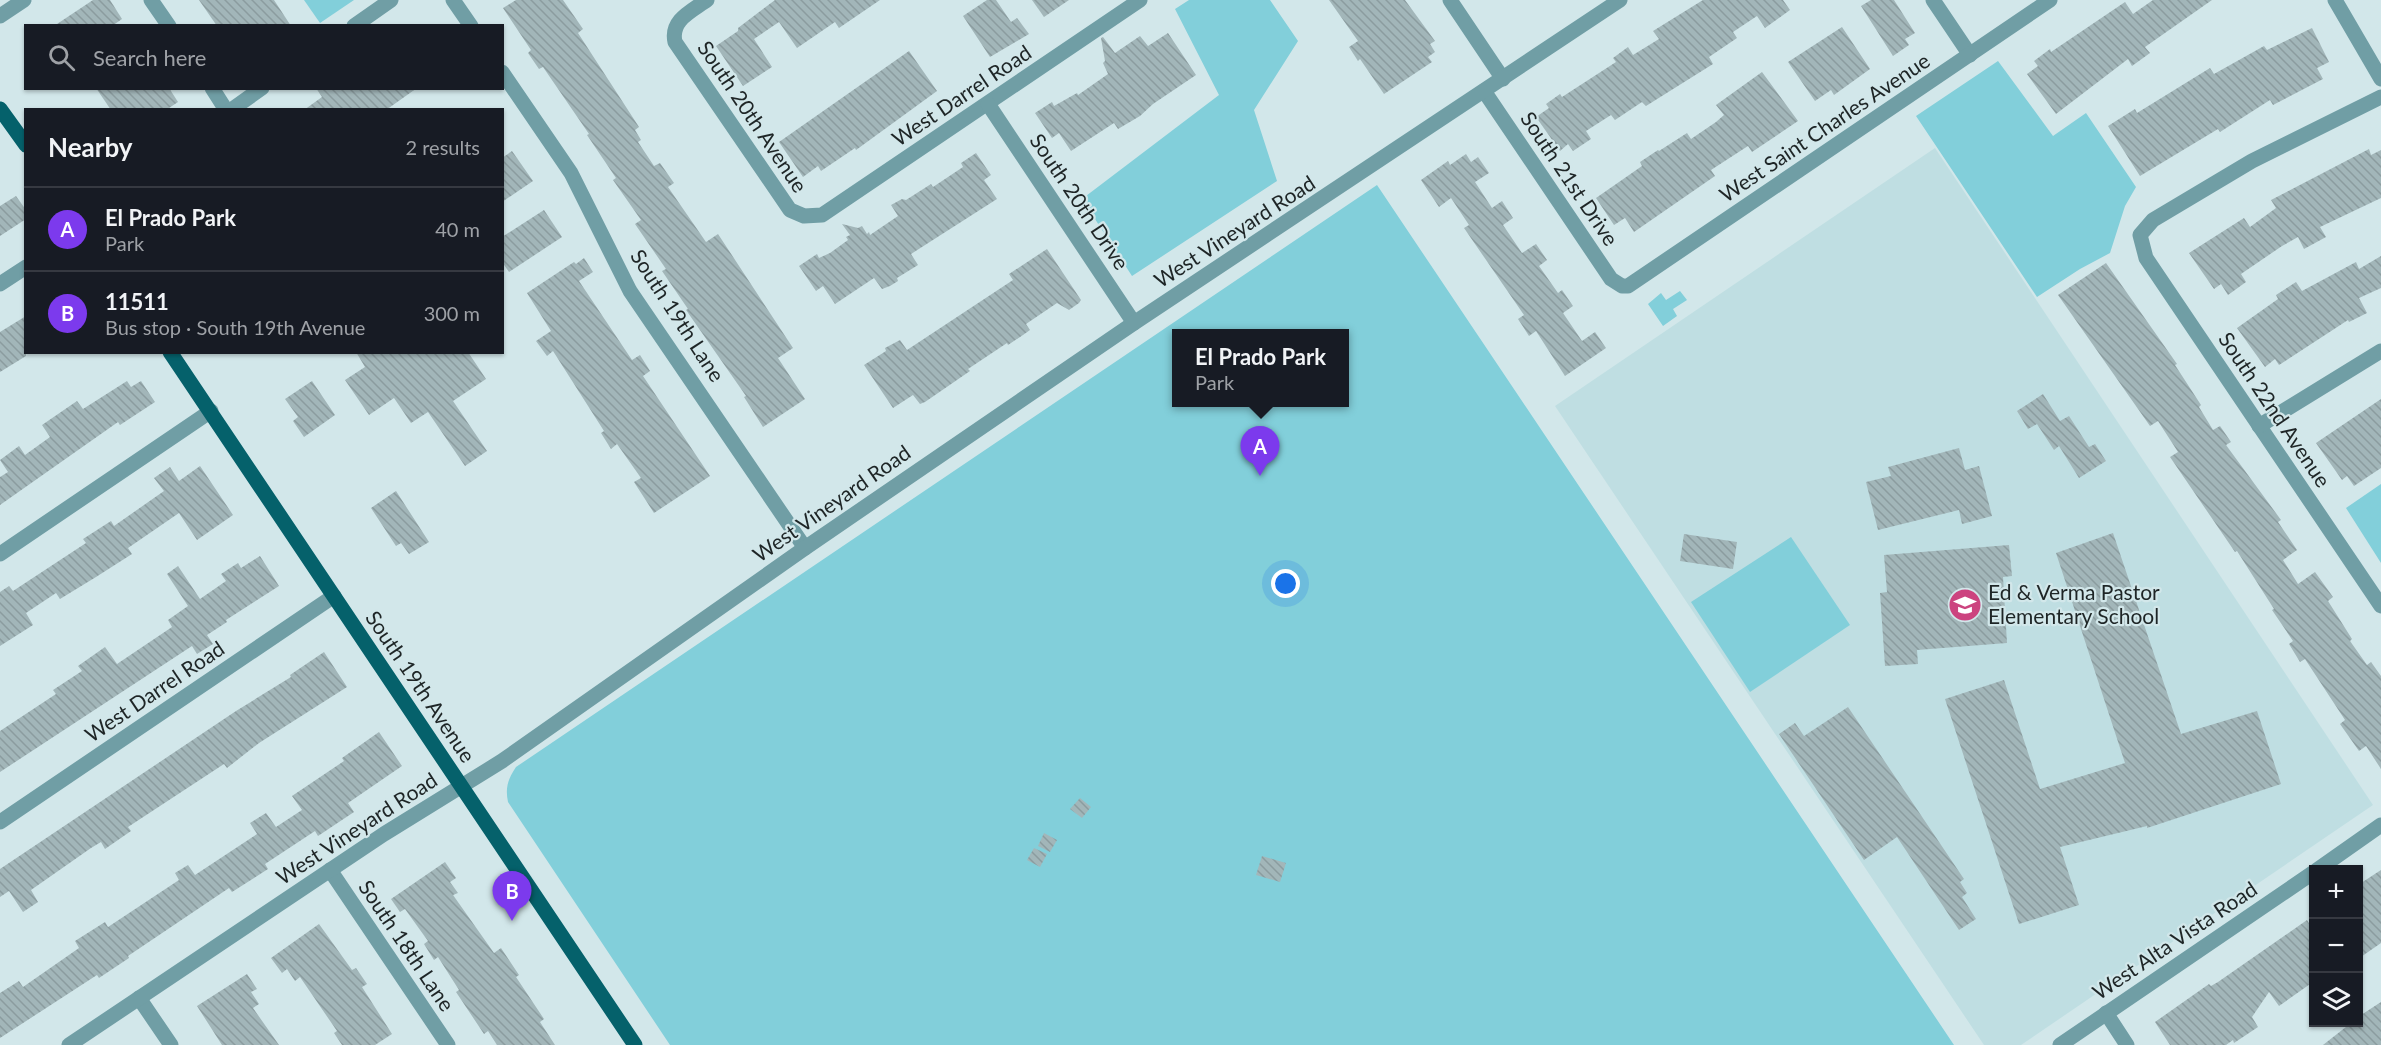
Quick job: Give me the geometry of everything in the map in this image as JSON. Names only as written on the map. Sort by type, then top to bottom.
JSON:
[{"type":"main road","points":[[0,109],[24,142]]},
{"type":"main road","name":"South 19th Avenue","points":[[171,354],[635,1045]]},
{"type":"street","points":[[4,14],[24,0]]},
{"type":"street","points":[[151,0],[168,24]]},
{"type":"street","points":[[357,24],[391,0]]},
{"type":"street","points":[[453,0],[470,24]]},
{"type":"street","name":"South 20th Avenue","points":[[707,0],[683,16],[673,33],[681,50],[789,210],[804,216]]},
{"type":"street","name":"West Darrel Road","points":[[804,216],[822,215],[1140,0]]},
{"type":"street","points":[[1450,0],[1503,79]]},
{"type":"street","name":"West Vineyard Road","points":[[69,1045],[384,834],[462,788],[1134,323],[1620,0]]},
{"type":"street","points":[[1934,0],[1970,55]]},
{"type":"street","name":"West Saint Charles Avenue","points":[[1622,286],[1640,279],[2050,0]]},
{"type":"street","points":[[2335,0],[2381,79]]},
{"type":"street","name":"South 19th Lane","points":[[504,75],[571,173],[630,291],[806,548]]},
{"type":"street","points":[[213,90],[225,108]]},
{"type":"street","points":[[234,108],[259,90]]},
{"type":"street","name":"South 21st Drive","points":[[1484,91],[1611,279],[1622,286]]},
{"type":"street","name":"South 22nd Avenue","points":[[2381,97],[2252,161],[2153,220],[2140,235],[2146,258],[2381,606]]},
{"type":"street","name":"South 20th Drive","points":[[988,104],[1134,323]]},
{"type":"street","points":[[0,284],[24,268]]},
{"type":"street","points":[[2259,426],[2381,351]]},
{"type":"street","points":[[0,554],[211,411]]},
{"type":"street","name":"West Darrel Road","points":[[0,822],[334,596]]},
{"type":"street","name":"West Alta Vista Road","points":[[2324,865],[2381,825]]},
{"type":"street","name":"South 18th Lane","points":[[330,870],[447,1045]]},
{"type":"street","name":"West Alta Vista Road","points":[[2060,1045],[2309,875]]},
{"type":"street","points":[[139,998],[171,1045]]},
{"type":"street","points":[[2106,1013],[2127,1045]]},
{"type":"shaded area","points":[[304,0],[354,0],[320,23]]},
{"type":"shaded area","points":[[1189,0],[1270,0],[1298,41],[1254,110],[1277,181],[1132,276],[1082,199],[1219,95],[1175,9]]},
{"type":"shaded area","points":[[1998,61],[2053,136],[2086,113],[2136,187],[2125,206],[2110,253],[2037,297],[1916,116]]},
{"type":"shaded area","name":"Ed & Verma Pastor Elementary School","points":[[1935,148],[2373,805],[2021,1045],[1984,1045],[1555,406]]},
{"type":"shaded area","points":[[1377,185],[1954,1045],[670,1045],[508,802],[507,792],[516,767]]},
{"type":"shaded area","points":[[1680,291],[1687,300],[1673,309],[1677,316],[1663,326],[1648,304],[1661,293],[1666,300]]},
{"type":"shaded area","points":[[2381,484],[2381,563],[2346,508]]},
{"type":"shaded area","points":[[1791,537],[1850,625],[1750,692],[1691,602]]},
{"type":"building","points":[[93,0],[110,0],[122,19],[115,24],[57,24]]},
{"type":"building","points":[[199,0],[274,0],[290,24],[216,24]]},
{"type":"building","points":[[516,0],[563,0],[583,29],[578,33],[639,127],[635,130],[641,140],[638,142],[654,166],[660,163],[674,183],[668,187],[706,242],[718,234],[793,348],[778,358],[805,399],[763,427],[744,397],[746,396],[686,310],[688,309],[662,271],[666,269],[635,224],[641,220],[613,180],[616,178],[587,135],[589,134],[543,67],[539,69],[528,53],[531,50],[503,8]]},
{"type":"building","points":[[775,0],[880,0],[839,28],[835,22],[797,48],[779,22],[754,39],[772,67],[743,86],[716,46]]},
{"type":"building","points":[[987,0],[996,0],[1011,22],[1017,18],[1029,34],[990,57],[963,16]]},
{"type":"building","points":[[1032,0],[1069,0],[1044,17]]},
{"type":"building","points":[[1329,0],[1405,0],[1435,41],[1430,44],[1435,52],[1428,57],[1432,62],[1384,94],[1349,47],[1358,41]]},
{"type":"building","points":[[1703,0],[1783,0],[1790,10],[1765,28],[1757,16],[1733,32],[1737,38],[1709,57],[1713,64],[1646,106],[1642,102],[1615,120],[1611,115],[1586,131],[1591,139],[1573,151],[1568,144],[1560,151],[1536,117],[1549,108],[1546,104],[1560,94],[1562,97],[1616,62],[1613,58],[1628,47],[1633,55],[1659,39],[1653,31]]},
{"type":"building","points":[[1871,0],[1894,0],[1915,33],[1905,39],[1909,45],[1893,56],[1861,6]]},
{"type":"building","points":[[2153,0],[2212,0],[2145,47],[2150,53],[2132,66],[2128,59],[2056,114],[2027,74],[2038,66],[2034,61],[2125,2],[2133,14]]},
{"type":"building","points":[[1842,27],[1870,69],[1834,95],[1831,90],[1815,101],[1788,62]]},
{"type":"building","points":[[2312,28],[2329,62],[2317,68],[2323,79],[2273,105],[2270,100],[2220,132],[2218,129],[2140,176],[2108,126],[2135,109],[2137,113],[2210,68],[2214,74],[2264,46],[2267,50]]},
{"type":"building","points":[[1168,33],[1196,75],[1153,104],[1140,116],[1118,129],[1114,123],[1071,151],[1059,133],[1052,138],[1035,113],[1052,102],[1054,106],[1077,93],[1078,95],[1108,74],[1103,63],[1105,61],[1101,38],[1103,37],[1115,53],[1140,36],[1148,46]]},
{"type":"building","points":[[909,51],[937,91],[856,150],[855,148],[821,171],[818,166],[803,177],[779,142]]},
{"type":"building","points":[[1762,72],[1798,121],[1752,152],[1748,146],[1711,170],[1715,176],[1634,232],[1625,218],[1614,225],[1596,198],[1642,166],[1640,162],[1658,150],[1687,133],[1691,139],[1716,122],[1724,115],[1716,105]]},
{"type":"building","points":[[97,90],[170,90],[178,102],[169,108],[110,108]]},
{"type":"building","points":[[317,90],[414,90],[389,108],[307,108],[322,97]]},
{"type":"building","points":[[2369,149],[2371,155],[2381,150],[2381,198],[2320,227],[2326,237],[2304,249],[2298,237],[2282,246],[2241,274],[2246,282],[2228,295],[2221,284],[2214,289],[2189,253],[2244,218],[2250,227],[2276,208],[2271,200]]},
{"type":"building","points":[[512,151],[533,181],[504,201],[504,157]]},
{"type":"building","points":[[976,153],[991,175],[984,180],[997,199],[911,254],[918,265],[897,278],[898,281],[890,286],[882,289],[874,278],[835,304],[823,286],[816,291],[799,266],[817,254],[819,258],[830,253],[848,240],[846,237],[850,235],[842,224],[858,228],[862,226],[870,235],[898,216],[891,205],[902,199],[906,200],[931,184],[933,187],[963,167],[961,163]]},
{"type":"building","points":[[1466,154],[1471,162],[1478,157],[1489,173],[1475,182],[1492,208],[1502,201],[1513,218],[1503,225],[1522,253],[1536,244],[1547,260],[1539,266],[1558,293],[1562,290],[1573,306],[1563,313],[1582,341],[1595,332],[1606,348],[1565,376],[1536,331],[1529,336],[1518,319],[1524,315],[1464,228],[1469,225],[1451,198],[1439,207],[1421,180],[1448,161],[1450,165]]},
{"type":"building","points":[[16,196],[24,207],[24,220],[0,236],[0,206]]},
{"type":"building","points":[[544,210],[562,237],[509,272],[504,265],[504,236]]},
{"type":"building","points":[[1047,249],[1081,300],[1079,303],[1069,310],[1057,303],[1026,324],[1030,330],[968,369],[970,371],[925,402],[920,404],[913,395],[893,408],[864,365],[886,351],[885,348],[900,340],[907,350],[1013,280],[1009,274]]},
{"type":"building","points":[[2381,256],[2381,288],[2359,298],[2367,313],[2349,322],[2348,320],[2279,365],[2275,359],[2265,367],[2237,328],[2278,299],[2276,295],[2296,282],[2302,291],[2356,262],[2359,269]]},
{"type":"building","points":[[584,258],[593,272],[579,281],[632,360],[640,355],[650,371],[643,376],[710,476],[654,513],[634,482],[641,478],[617,444],[611,449],[601,433],[604,431],[553,351],[547,356],[536,341],[551,331],[527,293],[574,262],[576,264]]},
{"type":"building","points":[[2106,263],[2177,364],[2175,365],[2201,405],[2199,407],[2213,430],[2220,426],[2231,442],[2226,445],[2281,520],[2278,522],[2297,550],[2283,560],[2298,584],[2315,572],[2333,597],[2328,601],[2352,639],[2350,641],[2367,665],[2371,662],[2381,676],[2381,769],[2366,746],[2359,751],[2340,724],[2345,720],[2305,659],[2300,662],[2289,644],[2293,641],[2272,610],[2274,609],[2237,551],[2235,552],[2170,457],[2178,452],[2158,421],[2150,426],[2058,295]]},
{"type":"building","points":[[24,317],[24,354],[26,356],[0,372],[0,332]]},
{"type":"building","points":[[357,354],[469,354],[486,379],[453,401],[487,451],[465,466],[428,412],[411,423],[394,398],[369,415],[345,380],[365,367]]},
{"type":"building","points":[[127,381],[131,387],[141,381],[155,402],[120,425],[118,422],[0,505],[0,477],[8,472],[0,460],[19,446],[25,455],[50,437],[42,425],[77,401],[83,409]]},
{"type":"building","points":[[312,381],[335,415],[304,437],[293,421],[298,417],[285,399]]},
{"type":"building","points":[[2043,394],[2060,421],[2069,416],[2089,447],[2095,444],[2106,461],[2079,478],[2059,446],[2054,450],[2037,424],[2028,429],[2017,411]]},
{"type":"building","points":[[2381,399],[2381,468],[2354,486],[2347,476],[2342,480],[2316,443]]},
{"type":"building","points":[[1959,448],[1965,470],[1979,466],[1992,516],[1962,524],[1959,510],[1878,530],[1866,482],[1891,476],[1888,467]]},
{"type":"building","points":[[200,466],[233,515],[197,540],[179,513],[128,548],[132,554],[60,599],[56,593],[26,613],[33,625],[0,646],[0,592],[9,586],[13,591],[86,543],[83,539],[111,521],[114,526],[164,491],[154,478],[170,467],[179,481]]},
{"type":"building","points":[[396,491],[429,542],[409,554],[401,543],[396,546],[371,508]]},
{"type":"building","points":[[2113,533],[2181,734],[2257,711],[2281,784],[2147,828],[2147,826],[2060,847],[2079,905],[2019,924],[1945,699],[2004,680],[2040,789],[2125,763],[2056,553]]},
{"type":"building","points":[[1684,534],[1737,542],[1733,569],[1680,561]]},
{"type":"building","points":[[2009,545],[2012,576],[2003,577],[2007,643],[1917,650],[1918,664],[1885,666],[1880,593],[1887,592],[1884,555]]},
{"type":"building","points":[[260,556],[279,586],[207,635],[213,644],[197,654],[192,646],[0,772],[0,731],[56,694],[53,690],[82,671],[78,666],[105,647],[117,664],[172,627],[168,620],[188,606],[167,574],[178,566],[200,599],[226,581],[221,574],[238,563],[241,568]]},
{"type":"building","points":[[324,652],[347,687],[259,743],[227,768],[224,764],[128,827],[131,831],[105,849],[101,842],[91,848],[31,890],[38,902],[23,912],[9,891],[0,897],[0,869],[236,711],[291,677],[290,675]]},
{"type":"building","points":[[1848,707],[1964,879],[1960,882],[1967,893],[1962,897],[1976,919],[1959,930],[1897,837],[1864,860],[1779,734],[1795,723],[1804,736]]},
{"type":"building","points":[[379,732],[402,766],[348,803],[354,812],[318,836],[315,831],[265,864],[268,869],[232,892],[229,888],[99,978],[97,975],[0,1038],[0,993],[19,981],[23,987],[79,948],[75,941],[105,922],[108,927],[179,880],[175,873],[188,865],[195,875],[257,834],[250,823],[266,813],[276,827],[302,810],[292,796],[344,761],[342,758]]},
{"type":"building","points":[[1080,798],[1091,807],[1082,818],[1070,809]]},
{"type":"building","points":[[1044,833],[1057,840],[1050,852],[1038,846]]},
{"type":"building","points":[[1034,848],[1047,854],[1040,867],[1027,860]]},
{"type":"building","points":[[1262,856],[1286,863],[1280,882],[1256,875]]},
{"type":"building","points":[[445,862],[456,878],[450,882],[458,893],[453,895],[494,953],[501,948],[519,975],[516,977],[544,1019],[540,1022],[555,1045],[497,1045],[488,1031],[484,1034],[456,992],[459,990],[438,957],[434,960],[424,944],[428,941],[405,909],[400,912],[391,899]]},
{"type":"building","points":[[2381,870],[2381,943],[2363,956],[2363,919],[2363,882]]},
{"type":"building","points":[[2307,920],[2309,923],[2309,985],[2279,1006],[2269,992],[2252,1017],[2258,1027],[2234,1043],[2233,1040],[2226,1045],[2170,1045],[2155,1022],[2209,984],[2211,986]]},
{"type":"building","points":[[319,924],[352,970],[356,968],[367,984],[362,987],[392,1034],[375,1045],[342,1045],[334,1033],[337,1031],[300,977],[295,981],[287,969],[282,973],[271,958]]},
{"type":"building","points":[[247,974],[257,989],[251,992],[259,1004],[253,1008],[279,1045],[222,1045],[197,1006]]},
{"type":"building","points":[[2381,1002],[2381,1045],[2323,1045],[2346,1027],[2363,1027],[2363,1014]]},
{"type":"place","name":"El Prado Park","points":[[1260,476]]},
{"type":"place","name":"Ed & Verma Pastor Elementary School","points":[[1965,605]]},
{"type":"place","name":"11511","points":[[512,921]]}]
